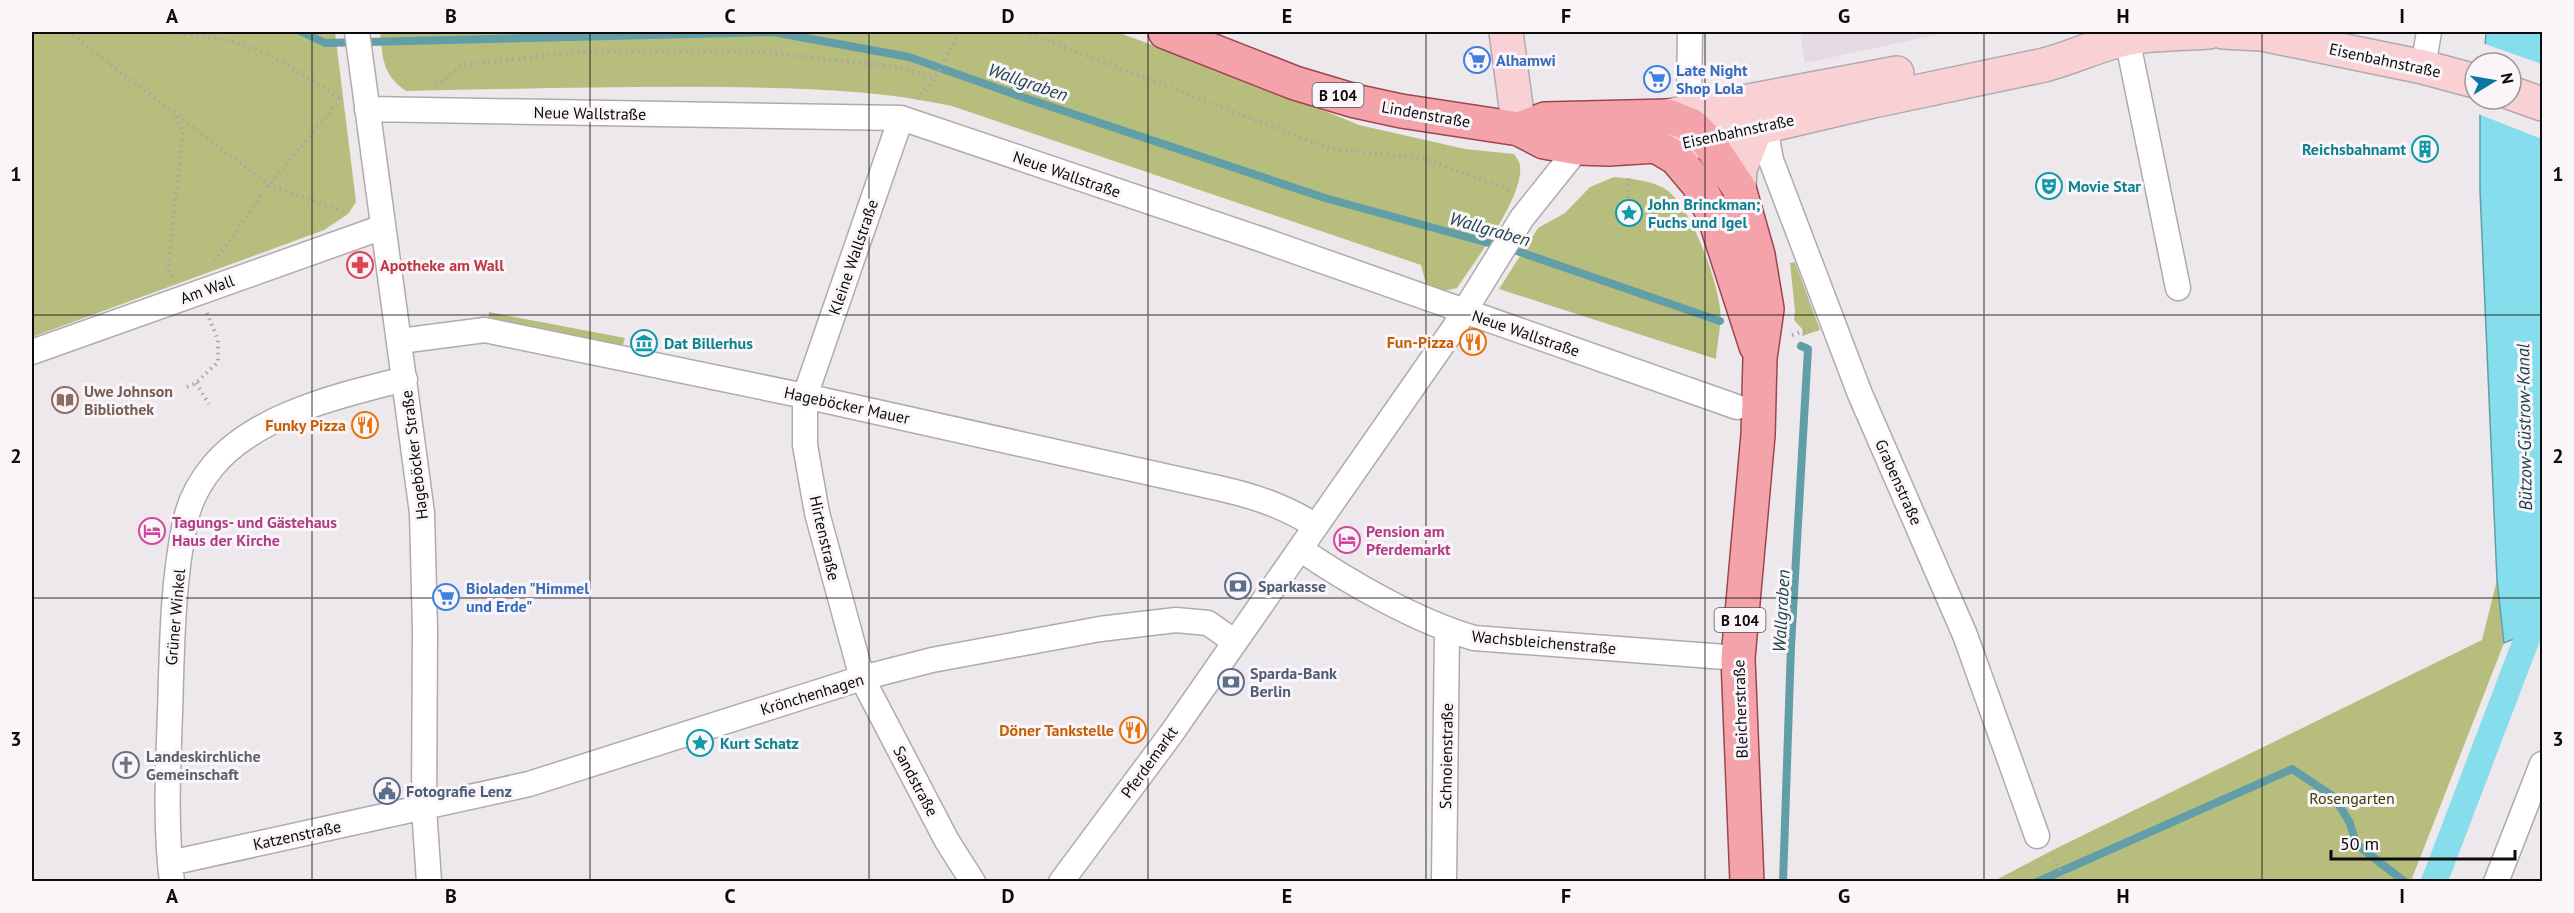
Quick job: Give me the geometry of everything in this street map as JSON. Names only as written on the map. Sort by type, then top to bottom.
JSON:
[{"type":"main road","name":"Lindenstraße","points":[[1165,32],[1294,82],[1355,100],[1401,111],[1519,129]]},
{"type":"main road","name":"Eisenbahnstraße","points":[[1519,129],[1545,119],[1684,129]]},
{"type":"main road","name":"Eisenbahnstraße","points":[[1519,129],[1544,142],[1578,148],[1684,129]]},
{"type":"main road","name":"Bleicherstraße","points":[[1684,129],[1739,188],[1758,255],[1767,309],[1760,358],[1758,435],[1738,657],[1748,882]]},
{"type":"main road","name":"Bleicherstraße","points":[[1684,129],[1698,184],[1714,216],[1760,358]]},
{"type":"street","name":"Hageböcker Straße","points":[[357,32],[421,502],[424,563],[424,807],[429,882]]},
{"type":"street","points":[[1506,32],[1519,129]]},
{"type":"street","points":[[1684,129],[1690,32]]},
{"type":"street","name":"Eisenbahnstraße","points":[[1684,129],[1869,79],[2045,42],[2209,32]]},
{"type":"street","name":"Eisenbahnstraße","points":[[2223,32],[2262,34],[2463,77]]},
{"type":"street","points":[[2423,67],[2429,32]]},
{"type":"street","points":[[2109,38],[2178,288]]},
{"type":"street","name":"Eisenbahnstraße","points":[[1684,129],[1761,128],[1873,101],[2070,59],[2109,38]]},
{"type":"street","points":[[2523,97],[2542,104]]},
{"type":"street","name":"Neue Wallstraße","points":[[367,109],[901,118],[1263,240],[1737,407]]},
{"type":"street","name":"Kleine Wallstraße","points":[[806,396],[901,118]]},
{"type":"street","points":[[1739,188],[1740,169],[1761,128]]},
{"type":"street","name":"Grabenstraße","points":[[1761,128],[1860,394],[1965,635],[2037,836]]},
{"type":"street","points":[[1464,311],[1529,209],[1578,148]]},
{"type":"street","name":"Am Wall","points":[[32,352],[383,227]]},
{"type":"street","name":"Pferdemarkt","points":[[1061,882],[1164,743],[1235,642],[1306,553],[1316,526],[1464,311]]},
{"type":"street","name":"Hageböcker Mauer","points":[[399,342],[485,330],[806,396],[1218,488],[1291,510],[1316,526]]},
{"type":"street","name":"Grüner Winkel","points":[[171,872],[168,803],[172,618],[185,522],[196,489],[214,465],[234,446],[267,425],[298,410],[345,393],[405,379]]},
{"type":"street","name":"Hirtenstraße","points":[[806,396],[805,445],[817,513],[862,678]]},
{"type":"street","name":"Wachsbleichenstraße","points":[[1306,553],[1362,587],[1447,630],[1474,638],[1738,657]]},
{"type":"street","name":"Krönchenhagen","points":[[424,807],[561,775],[862,678],[932,660],[1100,629],[1176,620],[1208,623],[1235,642]]},
{"type":"street","name":"Schnoienstraße","points":[[1444,882],[1447,630]]},
{"type":"street","name":"Sandstraße","points":[[862,678],[947,841],[973,882]]},
{"type":"street","points":[[2496,882],[2542,764]]},
{"type":"street","name":"Katzenstraße","points":[[171,872],[424,807]]},
{"type":"path","points":[[68,32],[269,185],[383,227]]},
{"type":"path","points":[[173,32],[213,38],[254,49],[301,73],[340,99],[367,109]]},
{"type":"path","points":[[408,109],[462,65],[588,51],[753,51],[899,67],[935,78],[959,32]]},
{"type":"path","points":[[1025,32],[1331,149],[1423,158],[1529,209]]},
{"type":"path","points":[[190,296],[269,185],[340,99]]},
{"type":"path","points":[[177,115],[183,134],[168,267],[218,340],[218,362],[196,383],[187,387]]},
{"type":"path","points":[[1628,204],[1629,169]]},
{"type":"path","points":[[196,383],[209,404]]},
{"type":"path","points":[[2057,860],[2065,879]]},
{"type":"shaded area","points":[[1800,32],[1950,32],[1805,63]]},
{"type":"green space","points":[[32,32],[335,32],[356,202],[348,214],[324,230],[32,337]]},
{"type":"green space","points":[[380,32],[1117,32],[1272,89],[1359,125],[1465,149],[1514,154],[1520,164],[1519,179],[1506,211],[1475,262],[1457,288],[1443,291],[1426,284],[1421,265],[952,106],[895,96],[837,90],[778,88],[642,87],[406,91],[388,72],[383,58]]},
{"type":"green space","points":[[1614,177],[1662,187],[1677,200],[1686,213],[1702,245],[1718,295],[1720,320],[1716,359],[1499,289],[1538,228],[1565,213],[1590,187]]},
{"type":"green space","points":[[1795,262],[1820,330],[1802,336],[1803,330],[1794,320],[1790,263]]},
{"type":"green space","points":[[489,312],[625,338],[622,348],[488,322]]},
{"type":"green space","name":"Rosengarten","points":[[2497,580],[2504,643],[2411,881],[1994,881],[2482,640]]},
{"type":"water","points":[[2486,32],[2542,32],[2542,615],[2529,633],[2504,643],[2497,580],[2480,191],[2480,115],[2488,111],[2523,111],[2523,51],[2485,51]]},
{"type":"pier","points":[[2482,43],[2505,51],[2482,51]]},
{"type":"pier","points":[[2523,57],[2542,64],[2542,139],[2478,114],[2478,111],[2523,111]]},
{"type":"waterway","name":"Wallgraben","points":[[302,32],[325,43],[773,32],[909,57],[1325,198],[1514,250],[1720,321]]},
{"type":"waterway","name":"Wallgraben","points":[[1783,882],[1791,646],[1808,349],[1801,346]]},
{"type":"waterway","name":"Bützow-Güstrow-Kanal","points":[[2434,882],[2529,633],[2529,599]]},
{"type":"waterway","name":"Wallgraben","points":[[2037,882],[2292,769],[2334,797],[2350,823],[2356,844],[2405,882]]},
{"type":"place","name":"Alhamwi","points":[[1477,60]]},
{"type":"place","name":"Late Night Shop Lola","points":[[1657,79]]},
{"type":"place","name":"Reichsbahnamt","points":[[2425,149]]},
{"type":"place","name":"Movie Star","points":[[2049,186]]},
{"type":"place","name":"John Brinckman; Fuchs und Igel","points":[[1629,213]]},
{"type":"place","name":"Apotheke am Wall","points":[[360,265]]},
{"type":"place","name":"Fun-Pizza","points":[[1473,342]]},
{"type":"place","name":"Dat Billerhus","points":[[644,343]]},
{"type":"place","name":"Uwe Johnson Bibliothek","points":[[65,400]]},
{"type":"place","name":"Funky Pizza","points":[[365,425]]},
{"type":"place","name":"Tagungs- und Gästehaus Haus der Kirche","points":[[152,531]]},
{"type":"place","name":"Pension am Pferdemarkt","points":[[1347,540]]},
{"type":"place","name":"Sparkasse","points":[[1238,586]]},
{"type":"place","name":"Bioladen \"Himmel und Erde\"","points":[[446,597]]},
{"type":"place","name":"Sparda-Bank Berlin","points":[[1231,682]]},
{"type":"place","name":"Döner Tankstelle","points":[[1133,730]]},
{"type":"place","name":"Kurt Schatz","points":[[700,743]]},
{"type":"place","name":"Landeskirchliche Gemeinschaft","points":[[126,765]]},
{"type":"place","name":"Fotografie Lenz","points":[[387,791]]}]
